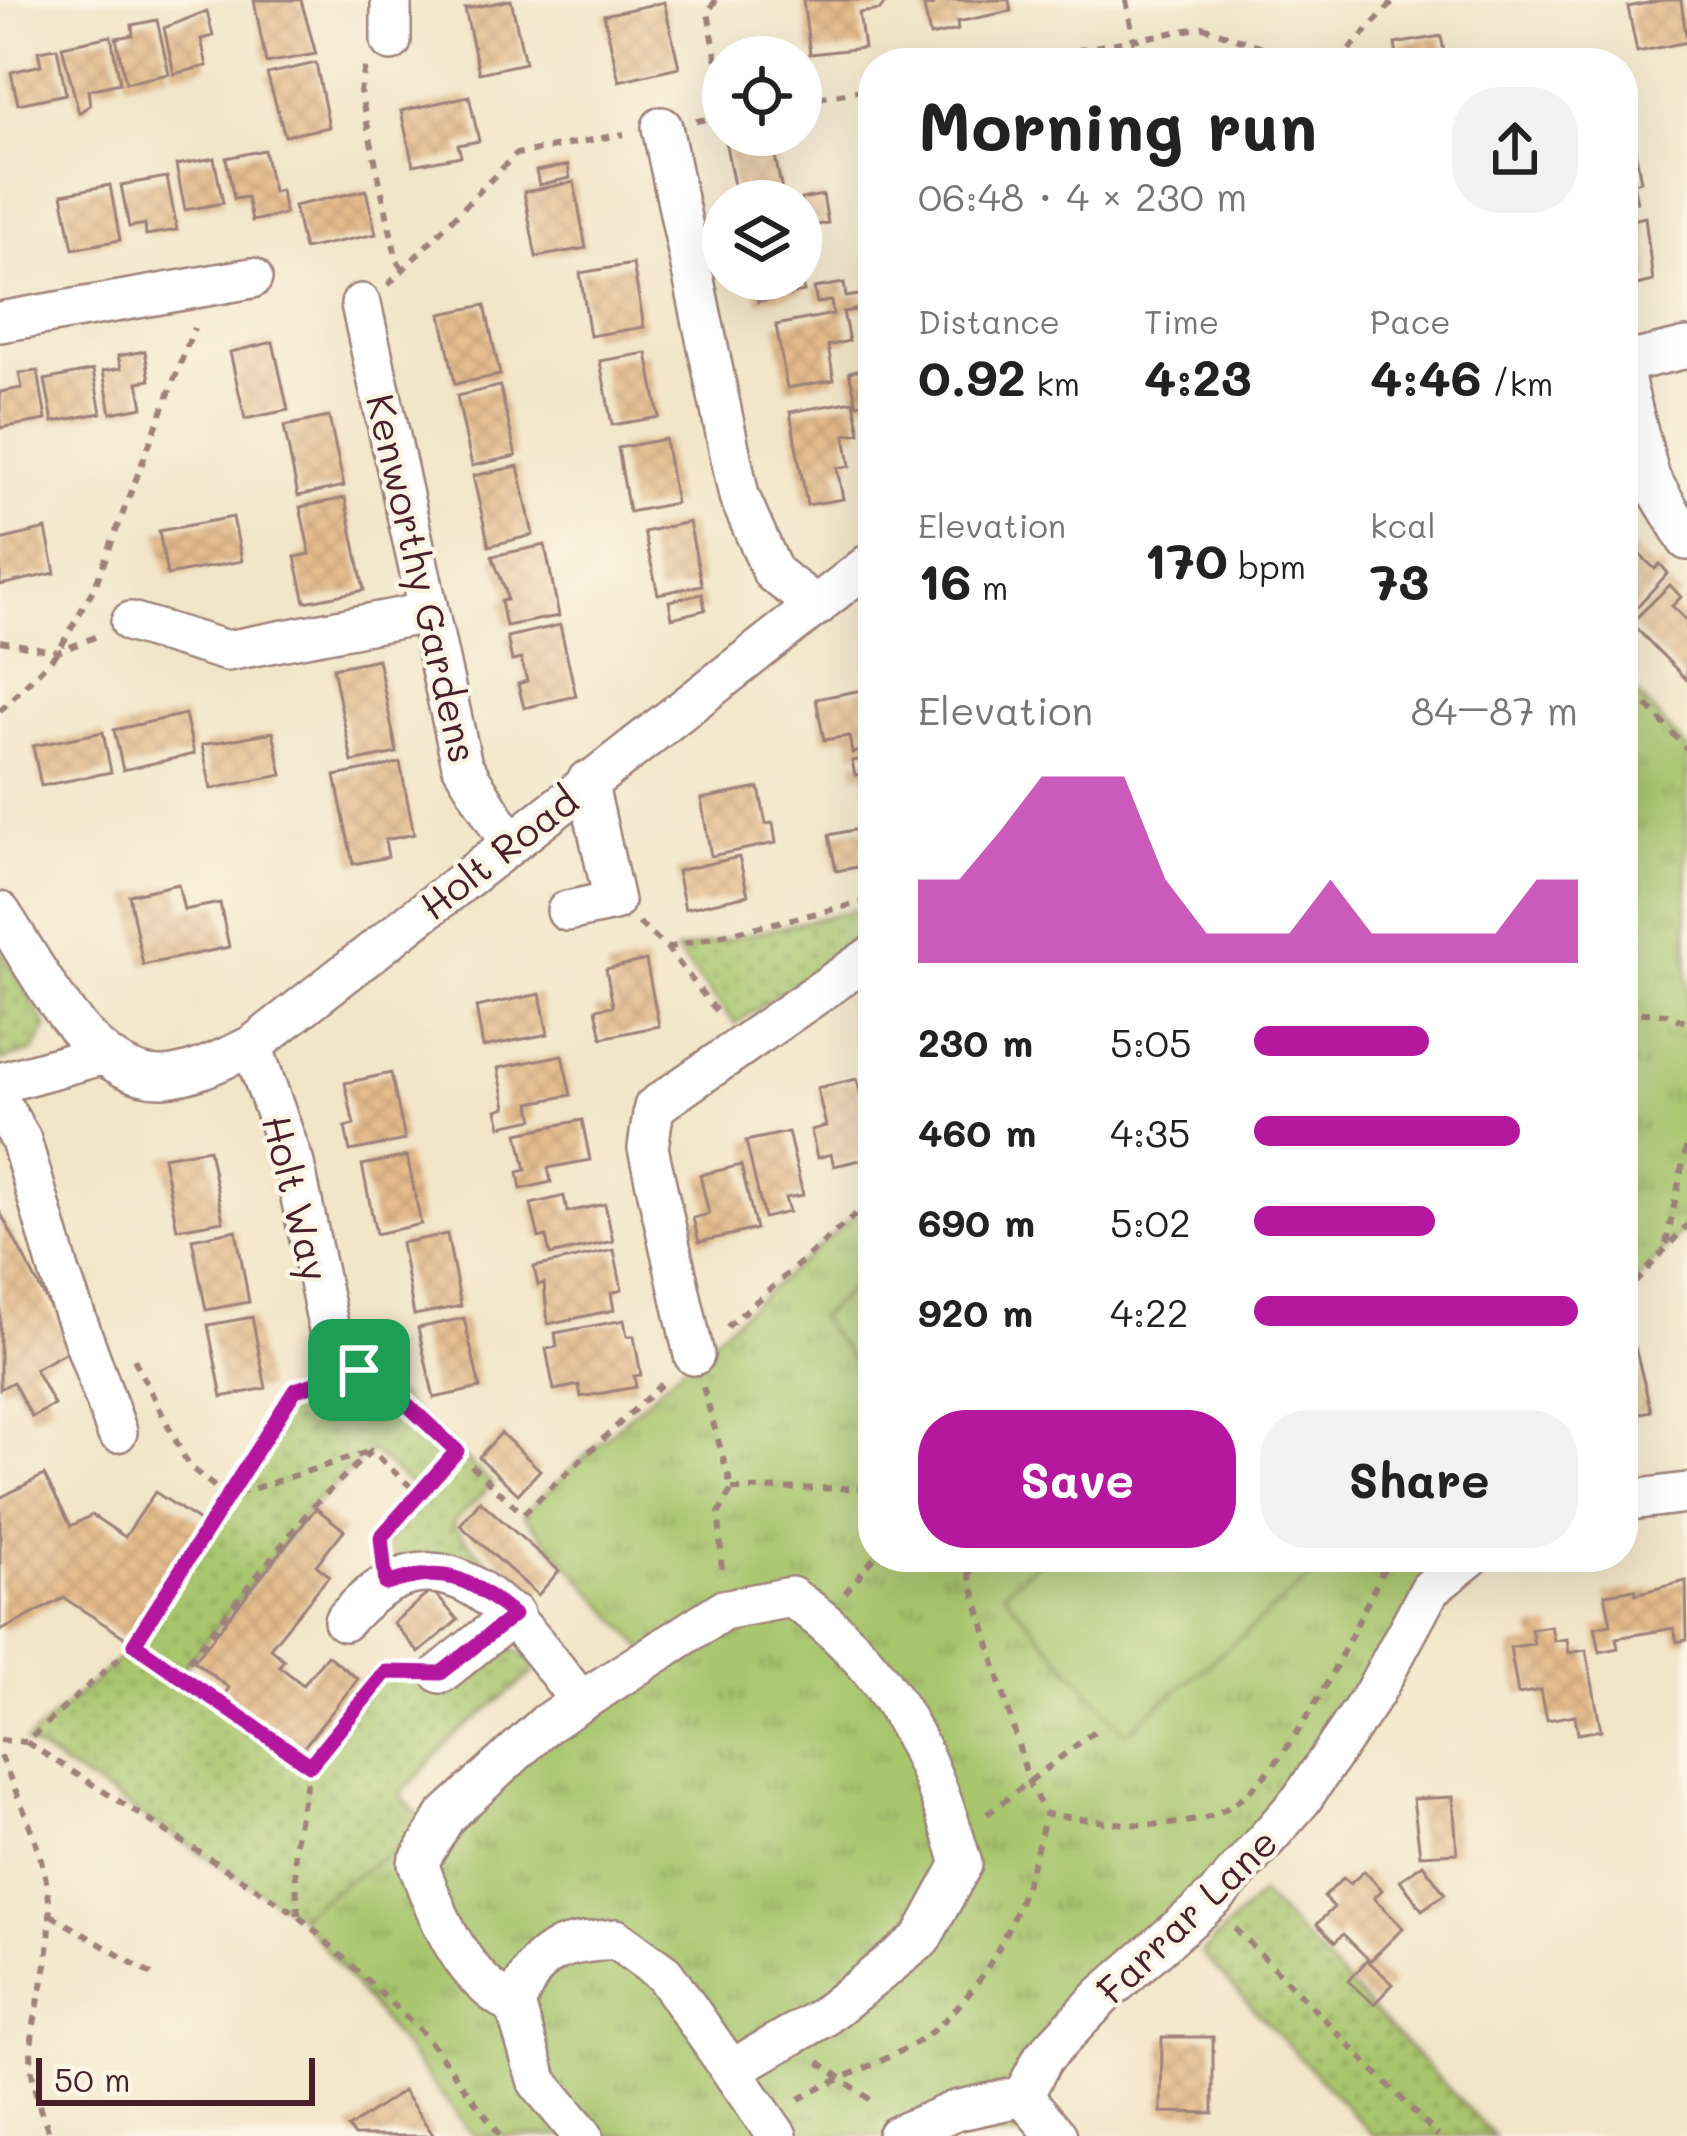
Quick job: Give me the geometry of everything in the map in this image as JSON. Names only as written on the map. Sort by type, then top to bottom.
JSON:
[{"type":"street","points":[[391,0],[391,41]]},
{"type":"street","points":[[662,127],[739,496],[773,573],[817,606]]},
{"type":"street","points":[[0,322],[252,278]]},
{"type":"street","name":"Kenworthy Gardens","points":[[361,304],[462,766],[509,842]]},
{"type":"street","points":[[1638,359],[1687,348]]},
{"type":"street","points":[[1638,432],[1650,478],[1687,540]]},
{"type":"street","name":"Holt Road","points":[[100,1055],[130,1071],[163,1077],[201,1069],[252,1046],[858,573]]},
{"type":"street","points":[[131,622],[226,651],[426,613]]},
{"type":"street","points":[[567,911],[614,901],[587,781]]},
{"type":"street","points":[[0,912],[100,1055],[0,1082]]},
{"type":"street","points":[[694,1354],[648,1148],[653,1107],[858,965]]},
{"type":"street","name":"Holt Way","points":[[252,1046],[294,1164],[325,1368]]},
{"type":"street","points":[[0,1102],[21,1140],[60,1274],[117,1432]]},
{"type":"street","points":[[1638,1499],[1687,1493]]},
{"type":"street","name":"Farrar Lane","points":[[1023,2096],[1042,2058],[1209,1902],[1301,1800],[1374,1693],[1430,1589],[1451,1572]]},
{"type":"street","points":[[344,1621],[386,1584],[445,1574],[476,1584],[514,1615],[580,1701]]},
{"type":"street","points":[[515,2005],[495,1996],[440,1925],[418,1863],[445,1817],[546,1724],[723,1610],[791,1598],[839,1629],[899,1704],[940,1787],[962,1864],[921,1939],[822,2018],[734,2068]]},
{"type":"street","points":[[441,1673],[514,1615]]},
{"type":"street","points":[[584,2136],[538,2082],[515,2005],[534,1964],[562,1945],[616,1939],[664,1974],[734,2068],[770,2127]]},
{"type":"street","points":[[904,2133],[955,2111],[1023,2096],[1057,2136]]},
{"type":"path","points":[[712,36],[708,12],[716,0]]},
{"type":"path","points":[[1126,0],[1133,40]]},
{"type":"path","points":[[1351,48],[1395,0]]},
{"type":"path","points":[[1089,48],[1203,27],[1265,48]]},
{"type":"path","points":[[391,41],[365,63],[360,91],[397,261],[405,273]]},
{"type":"path","points":[[822,97],[858,91]]},
{"type":"path","points":[[361,304],[405,273],[516,154],[702,120]]},
{"type":"path","points":[[0,711],[58,652],[95,586],[209,286]]},
{"type":"path","points":[[0,641],[58,652],[131,622]]},
{"type":"path","points":[[1638,696],[1687,749]]},
{"type":"path","points":[[614,901],[667,948],[743,1045]]},
{"type":"path","points":[[667,948],[858,903]]},
{"type":"path","points":[[1638,1013],[1666,1014],[1687,1023]]},
{"type":"path","points":[[1666,1244],[1687,1144]]},
{"type":"path","points":[[26,1742],[134,1644],[295,1390],[325,1368],[398,1396],[523,1514],[694,1354],[858,1212]]},
{"type":"path","points":[[1638,1278],[1687,1226]]},
{"type":"path","points":[[124,1339],[189,1466],[227,1497]]},
{"type":"path","points":[[694,1354],[732,1490],[719,1513],[723,1610]]},
{"type":"path","points":[[227,1497],[371,1451]]},
{"type":"path","points":[[371,1451],[419,1494]]},
{"type":"path","points":[[177,1675],[314,1504],[371,1451]]},
{"type":"path","points":[[386,1584],[381,1537],[457,1451]]},
{"type":"path","points":[[732,1490],[858,1488]]},
{"type":"path","points":[[823,1618],[862,1572]]},
{"type":"path","points":[[1046,1814],[1142,1826],[1206,1819],[1255,1789],[1294,1736],[1382,1572]]},
{"type":"path","points":[[770,2127],[838,2078],[930,2033],[1000,1947],[1027,1892],[1046,1814],[1030,1786],[969,1574]]},
{"type":"path","points":[[134,1644],[310,1765]]},
{"type":"path","points":[[298,1915],[294,1847],[310,1765],[386,1672],[441,1673]]},
{"type":"path","points":[[954,1836],[1030,1786],[1096,1730]]},
{"type":"path","points":[[0,1740],[26,1742],[298,1915],[425,2036],[501,2136]]},
{"type":"path","points":[[0,1756],[51,1915],[28,2044],[29,2078],[51,2136]]},
{"type":"path","points":[[1209,1902],[1438,2136]]},
{"type":"path","points":[[51,1915],[159,1979]]},
{"type":"path","points":[[789,2037],[904,2133]]},
{"type":"green space","points":[[1638,695],[1687,749],[1687,1225],[1638,1279]]},
{"type":"green space","points":[[858,909],[858,939],[735,1024],[676,951]]},
{"type":"green space","points":[[0,947],[47,1027],[34,1051],[0,1061]]},
{"type":"green space","points":[[858,1212],[858,1572],[1460,1572],[1301,1800],[1043,2058],[1032,2136],[474,2136],[298,1915],[417,1834],[650,1656],[523,1514],[694,1355]]},
{"type":"green space","points":[[858,1284],[858,1368],[818,1317]]},
{"type":"green space","points":[[359,1370],[398,1396],[492,1484],[452,1524],[497,1573],[488,1577],[395,1559],[386,1543],[425,1499],[371,1451],[314,1505],[178,1675],[310,1765],[386,1672],[441,1673],[460,1690],[512,1648],[534,1662],[533,1673],[452,1738],[400,1795],[429,1827],[298,1915],[26,1742],[135,1644],[295,1390]]},
{"type":"green space","points":[[1026,1572],[1317,1572],[1126,1733],[1003,1592]]},
{"type":"green space","points":[[1261,1894],[1494,2136],[1374,2136],[1201,1953]]},
{"type":"building","points":[[254,0],[301,0],[316,54],[266,63]]},
{"type":"building","points":[[511,0],[525,63],[479,73],[465,9]]},
{"type":"building","points":[[803,0],[887,0],[880,10],[859,13],[864,48],[822,53],[822,36],[808,36]]},
{"type":"building","points":[[932,0],[1009,0],[1011,11],[957,22],[958,30],[930,36],[924,7],[933,5]]},
{"type":"building","points":[[1681,0],[1687,42],[1638,52],[1628,7]]},
{"type":"building","points":[[664,2],[679,67],[619,81],[604,15]]},
{"type":"building","points":[[207,11],[213,36],[201,39],[207,66],[174,74],[164,28]]},
{"type":"building","points":[[157,20],[169,74],[126,83],[116,38],[133,35],[132,25]]},
{"type":"building","points":[[111,36],[120,83],[88,90],[90,105],[79,113],[62,46]]},
{"type":"building","points":[[1441,36],[1443,48],[1396,48],[1395,44]]},
{"type":"building","points":[[57,48],[66,94],[18,104],[11,72],[41,65],[38,51]]},
{"type":"building","points":[[316,63],[329,127],[285,136],[267,74]]},
{"type":"building","points":[[469,96],[479,141],[458,145],[461,156],[413,165],[401,111]]},
{"type":"building","points":[[264,150],[273,192],[281,190],[285,214],[252,221],[247,197],[234,199],[226,158]]},
{"type":"building","points":[[728,156],[775,156],[780,180],[733,180]]},
{"type":"building","points":[[214,158],[223,203],[185,210],[176,165]]},
{"type":"building","points":[[568,165],[570,178],[539,185],[536,171]]},
{"type":"building","points":[[167,177],[177,230],[146,235],[145,224],[129,227],[121,185]]},
{"type":"building","points":[[574,182],[586,248],[536,257],[524,192]]},
{"type":"building","points":[[110,185],[120,240],[73,249],[62,194]]},
{"type":"building","points":[[366,190],[376,234],[304,249],[294,206]]},
{"type":"building","points":[[822,195],[828,223],[822,224]]},
{"type":"building","points":[[1645,217],[1653,281],[1638,284],[1638,219]]},
{"type":"building","points":[[633,264],[644,327],[590,336],[580,273]]},
{"type":"building","points":[[844,283],[846,297],[858,295],[858,309],[843,312],[849,341],[828,346],[834,380],[787,388],[776,325],[833,314],[831,301],[817,303],[822,300],[822,287]]},
{"type":"building","points":[[485,305],[500,375],[455,384],[441,314]]},
{"type":"building","points":[[273,342],[288,410],[245,419],[230,352]]},
{"type":"building","points":[[145,351],[150,380],[138,382],[143,407],[111,413],[103,371],[121,368],[118,356]]},
{"type":"building","points":[[647,353],[659,417],[612,425],[600,361]]},
{"type":"building","points":[[93,370],[101,413],[53,422],[45,380]]},
{"type":"building","points":[[858,370],[858,404],[857,404],[849,372]]},
{"type":"building","points":[[38,371],[46,420],[0,428],[0,392],[22,388],[19,373]]},
{"type":"building","points":[[500,386],[516,456],[472,466],[457,396]]},
{"type":"building","points":[[854,401],[858,433],[845,435],[850,466],[837,468],[843,499],[807,505],[790,412]]},
{"type":"building","points":[[329,417],[344,486],[298,496],[284,426]]},
{"type":"building","points":[[665,439],[676,503],[629,512],[618,448]]},
{"type":"building","points":[[518,466],[533,535],[489,546],[473,476]]},
{"type":"building","points":[[345,498],[364,590],[305,602],[295,557],[310,554],[300,507]]},
{"type":"building","points":[[233,517],[242,561],[167,575],[159,531]]},
{"type":"building","points":[[689,522],[702,585],[658,594],[644,532]]},
{"type":"building","points":[[46,529],[55,573],[0,585],[0,540]]},
{"type":"building","points":[[545,545],[559,616],[506,626],[501,601],[507,600],[505,589],[492,556]]},
{"type":"building","points":[[1638,553],[1655,569],[1660,564],[1668,573],[1638,606]]},
{"type":"building","points":[[1670,585],[1681,597],[1672,606],[1687,621],[1687,680],[1638,630],[1638,616]]},
{"type":"building","points":[[702,594],[705,610],[672,618],[669,601]]},
{"type":"building","points":[[560,625],[576,696],[524,708],[518,684],[527,681],[521,659],[512,661],[507,637]]},
{"type":"building","points":[[378,659],[397,753],[352,762],[333,668]]},
{"type":"building","points":[[858,691],[858,752],[852,753],[849,736],[824,740],[816,699]]},
{"type":"building","points":[[185,714],[194,754],[123,770],[114,730]]},
{"type":"building","points":[[103,732],[111,772],[41,786],[33,746]]},
{"type":"building","points":[[273,732],[282,775],[211,789],[202,745]]},
{"type":"building","points":[[400,763],[414,834],[385,840],[388,857],[353,864],[335,776]]},
{"type":"building","points":[[759,788],[766,824],[773,823],[776,843],[711,856],[701,799]]},
{"type":"building","points":[[858,829],[858,867],[836,871],[829,835]]},
{"type":"building","points":[[739,857],[748,895],[685,909],[677,871]]},
{"type":"building","points":[[178,884],[184,910],[220,903],[229,947],[143,965],[129,895]]},
{"type":"building","points":[[646,960],[659,1026],[602,1038],[596,1009],[613,1006],[606,969]]},
{"type":"building","points":[[540,994],[548,1034],[483,1047],[476,1007]]},
{"type":"building","points":[[562,1055],[571,1095],[530,1103],[534,1119],[501,1126],[497,1110],[506,1107],[498,1068]]},
{"type":"building","points":[[391,1073],[405,1140],[350,1151],[345,1127],[354,1125],[345,1083]]},
{"type":"building","points":[[857,1079],[858,1161],[834,1166],[831,1154],[817,1158],[811,1130],[826,1126],[817,1088]]},
{"type":"building","points":[[582,1120],[590,1160],[548,1168],[551,1182],[521,1189],[518,1172],[526,1170],[518,1133]]},
{"type":"building","points":[[788,1132],[803,1195],[785,1198],[789,1212],[764,1218],[746,1141]]},
{"type":"building","points":[[209,1149],[223,1221],[177,1229],[163,1157]]},
{"type":"building","points":[[407,1156],[421,1224],[376,1234],[362,1165]]},
{"type":"building","points":[[741,1165],[756,1229],[699,1242],[693,1218],[709,1214],[700,1175]]},
{"type":"building","points":[[564,1196],[567,1212],[605,1204],[613,1241],[550,1255],[546,1236],[539,1238],[531,1204]]},
{"type":"building","points":[[0,1212],[72,1349],[35,1369],[54,1405],[32,1417],[13,1382],[0,1389]]},
{"type":"building","points":[[236,1230],[249,1302],[206,1310],[192,1239]]},
{"type":"building","points":[[447,1234],[461,1306],[414,1315],[401,1243]]},
{"type":"building","points":[[614,1250],[622,1290],[611,1293],[614,1310],[548,1324],[544,1283],[538,1285],[534,1267]]},
{"type":"building","points":[[252,1317],[266,1388],[222,1397],[208,1325]]},
{"type":"building","points":[[464,1318],[480,1388],[434,1398],[418,1328]]},
{"type":"building","points":[[624,1320],[627,1336],[634,1336],[641,1375],[634,1376],[636,1387],[581,1397],[579,1385],[554,1390],[546,1349],[557,1347],[555,1333]]},
{"type":"building","points":[[1638,1359],[1651,1411],[1638,1414]]},
{"type":"building","points":[[501,1433],[540,1470],[518,1494],[479,1457]]},
{"type":"building","points":[[44,1475],[71,1526],[92,1515],[125,1537],[155,1492],[210,1528],[135,1644],[64,1598],[0,1631],[0,1498]]},
{"type":"building","points":[[480,1501],[559,1571],[538,1595],[460,1525]]},
{"type":"building","points":[[316,1508],[344,1530],[316,1565],[329,1576],[270,1648],[284,1660],[279,1666],[303,1685],[327,1655],[358,1679],[300,1752],[237,1702],[231,1710],[219,1701],[229,1688],[194,1661]]},
{"type":"building","points":[[1686,1581],[1687,1640],[1677,1642],[1674,1628],[1616,1638],[1618,1648],[1600,1652],[1595,1627],[1611,1624],[1605,1594],[1635,1589],[1636,1594]]},
{"type":"building","points":[[432,1590],[458,1620],[419,1653],[393,1623]]},
{"type":"building","points":[[1551,1626],[1554,1641],[1567,1639],[1569,1653],[1586,1650],[1601,1730],[1578,1734],[1575,1715],[1547,1720],[1541,1690],[1518,1694],[1510,1647],[1534,1644],[1531,1629]]},
{"type":"building","points":[[1453,1797],[1457,1853],[1420,1855],[1413,1799]]},
{"type":"building","points":[[1423,1864],[1445,1894],[1422,1910],[1400,1880]]},
{"type":"building","points":[[1364,1871],[1382,1890],[1374,1898],[1403,1928],[1370,1961],[1343,1934],[1335,1942],[1317,1924],[1334,1907],[1324,1897],[1343,1878],[1350,1884]]},
{"type":"building","points":[[1367,1960],[1393,1984],[1374,2004],[1349,1981]]},
{"type":"building","points":[[1162,2037],[1213,2037],[1213,2113],[1161,2112]]},
{"type":"building","points":[[403,2091],[434,2136],[354,2136],[348,2128]]},
{"type":"route","points":[[359,1370],[398,1396],[457,1451],[381,1537],[386,1584],[416,1575],[445,1574],[476,1584],[514,1615],[441,1673],[386,1672],[310,1765],[134,1644],[295,1390],[359,1370]]}]
